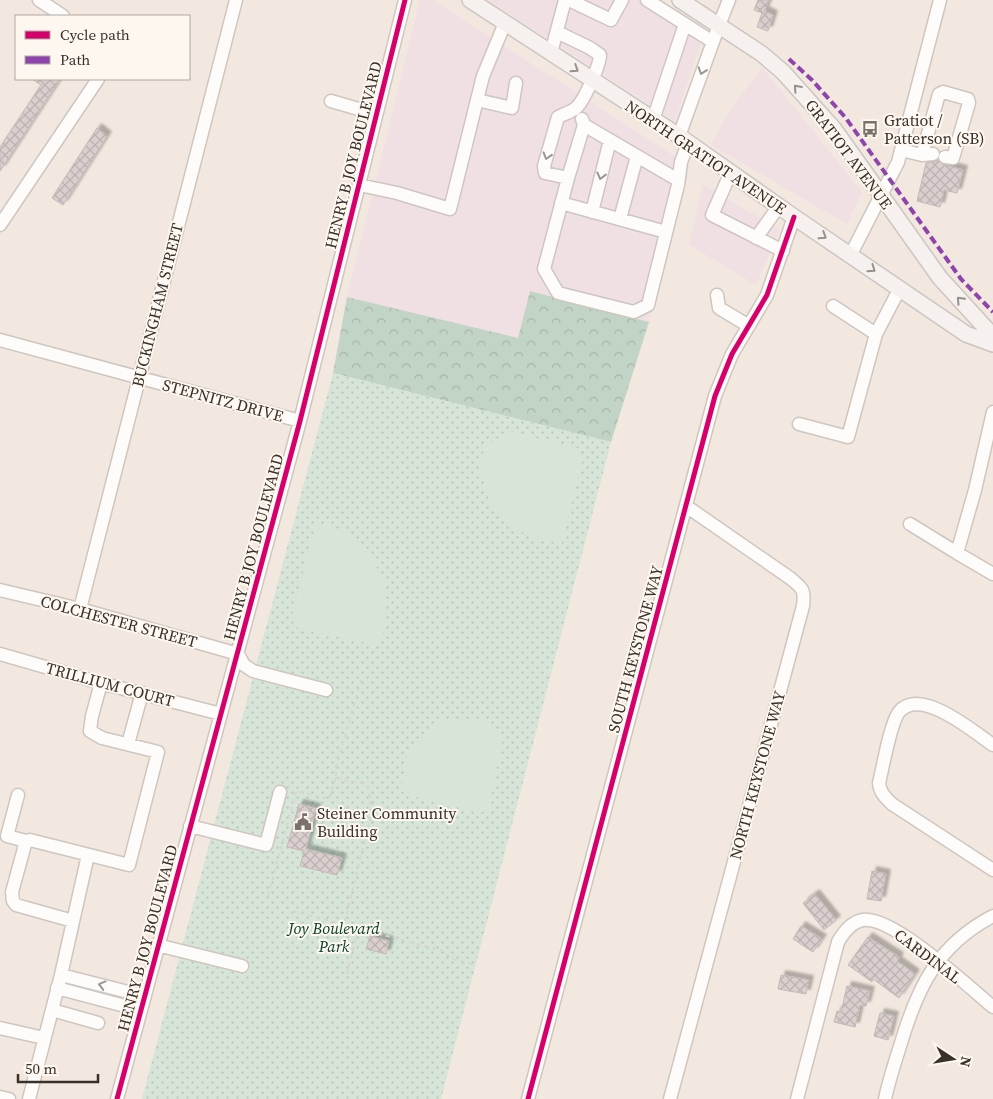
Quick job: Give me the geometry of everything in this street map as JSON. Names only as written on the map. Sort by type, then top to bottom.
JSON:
[{"type":"main road","name":"NORTH GRATIOT AVENUE","points":[[470,0],[684,140],[966,334],[993,344]]},
{"type":"main road","name":"GRATIOT AVENUE","points":[[680,0],[762,54],[783,72],[834,129],[940,278],[993,336]]},
{"type":"street","points":[[39,0],[62,15]]},
{"type":"street","name":"BUCKINGHAM STREET","points":[[80,610],[236,0]]},
{"type":"street","name":"HENRY B JOY BOULEVARD","points":[[117,1099],[300,421],[405,0]]},
{"type":"street","points":[[551,53],[567,0],[610,20],[622,0]]},
{"type":"street","points":[[647,0],[713,42]]},
{"type":"street","points":[[584,125],[544,269],[558,293],[634,312],[648,305],[682,162],[684,140],[713,42],[729,0]]},
{"type":"street","points":[[851,254],[898,162],[940,0]]},
{"type":"street","points":[[359,185],[397,193],[450,210],[483,76],[505,24]]},
{"type":"street","points":[[653,120],[685,24]]},
{"type":"street","points":[[557,32],[600,55],[600,61],[593,80],[577,108],[558,117],[544,166],[545,173],[568,178]]},
{"type":"street","points":[[0,225],[97,80]]},
{"type":"street","points":[[477,100],[512,108],[516,83]]},
{"type":"street","points":[[331,101],[376,114]]},
{"type":"street","points":[[577,108],[584,125],[678,180]]},
{"type":"street","points":[[592,212],[610,140]]},
{"type":"street","points":[[901,150],[939,156]]},
{"type":"street","points":[[620,219],[637,156]]},
{"type":"street","points":[[731,172],[712,215],[783,251]]},
{"type":"street","points":[[561,203],[666,232]]},
{"type":"street","points":[[756,238],[779,206]]},
{"type":"street","name":"SOUTH KEYSTONE WAY","points":[[528,1099],[715,396],[732,354],[767,295],[794,217]]},
{"type":"street","points":[[799,424],[848,437],[876,334],[900,288]]},
{"type":"street","points":[[717,296],[719,308],[749,326]]},
{"type":"street","points":[[833,306],[876,334]]},
{"type":"street","name":"STEPNITZ DRIVE","points":[[0,340],[300,421]]},
{"type":"street","points":[[957,553],[975,490],[993,412]]},
{"type":"street","name":"NORTH KEYSTONE WAY","points":[[670,1099],[803,606],[804,594],[802,588],[790,578],[686,506]]},
{"type":"street","points":[[910,524],[993,574]]},
{"type":"street","name":"COLCHESTER STREET","points":[[0,590],[238,654]]},
{"type":"street","name":"TRILLIUM COURT","points":[[0,654],[101,683],[221,714]]},
{"type":"street","points":[[238,654],[244,665],[252,671],[326,690]]},
{"type":"street","points":[[18,795],[7,836],[129,865],[158,752],[102,738],[90,731],[101,683]]},
{"type":"street","points":[[128,744],[142,693]]},
{"type":"street","points":[[993,745],[946,713],[930,706],[912,704],[904,708],[896,717],[880,783],[880,790],[892,804],[993,870]]},
{"type":"street","points":[[190,826],[266,845],[280,792]]},
{"type":"street","points":[[26,841],[12,892],[12,901],[16,905],[73,921]]},
{"type":"street","points":[[29,1099],[58,988],[88,855]]},
{"type":"street","points":[[885,1099],[917,995],[937,961],[968,930],[993,916]]},
{"type":"street","name":"CARDINAL","points":[[797,1099],[834,954],[842,934],[857,922],[872,920],[904,936],[993,1007]]},
{"type":"street","points":[[158,945],[242,966]]},
{"type":"street","points":[[61,975],[144,996]]},
{"type":"street","points":[[58,988],[140,1010]]},
{"type":"street","points":[[52,1010],[98,1023]]},
{"type":"street","points":[[0,1028],[44,1038]]},
{"type":"street","points":[[0,1096],[10,1099]]},
{"type":"path","points":[[268,896],[296,791],[329,799],[336,776],[336,767],[362,677]]},
{"type":"path","points":[[336,776],[341,780],[366,784],[370,797],[370,820],[344,924]]},
{"type":"path","points":[[293,911],[443,951],[452,959],[476,965]]},
{"type":"path","points":[[347,974],[358,928]]},
{"type":"shaded area","points":[[420,0],[433,0],[690,166],[649,322],[531,291],[518,338],[347,297]]},
{"type":"shaded area","points":[[488,0],[662,0],[706,28],[675,121]]},
{"type":"shaded area","points":[[762,67],[862,192],[847,224],[711,145],[729,112]]},
{"type":"shaded area","points":[[703,184],[780,230],[756,285],[689,245]]},
{"type":"green space","points":[[530,291],[649,322],[611,442],[333,373],[347,297],[518,338]]},
{"type":"green space","name":"Joy Boulevard Park","points":[[333,373],[611,442],[441,1099],[142,1099]]},
{"type":"green space","points":[[508,431],[578,448],[583,458],[562,543],[542,540],[522,532],[503,520],[491,504],[481,471],[484,448]]},
{"type":"green space","points":[[316,522],[341,530],[367,550],[385,582],[386,621],[380,646],[298,628],[291,620]]},
{"type":"green space","points":[[467,719],[493,724],[503,737],[489,808],[480,813],[408,795],[402,784],[407,757],[426,732],[439,722]]},
{"type":"building","points":[[758,0],[769,0],[764,11],[773,15],[768,31],[757,27],[762,13],[754,10]]},
{"type":"building","points":[[34,80],[59,80],[0,171],[0,147],[41,85]]},
{"type":"building","points":[[97,128],[107,136],[63,205],[52,198]]},
{"type":"building","points":[[938,161],[944,165],[963,170],[957,193],[944,190],[940,207],[917,201],[926,163]]},
{"type":"building","points":[[299,804],[316,808],[306,849],[342,858],[337,875],[300,866],[304,851],[287,847]]},
{"type":"building","points":[[872,871],[886,874],[881,901],[867,899]]},
{"type":"building","points":[[815,894],[836,920],[824,930],[803,903]]},
{"type":"building","points":[[801,926],[822,939],[813,952],[793,939]]},
{"type":"building","points":[[370,936],[389,941],[386,954],[366,949]]},
{"type":"building","points":[[868,937],[899,957],[897,961],[915,974],[899,998],[873,979],[872,982],[848,965]]},
{"type":"building","points":[[781,975],[809,980],[806,994],[778,989]]},
{"type":"building","points":[[847,986],[870,991],[866,1006],[860,1005],[855,1027],[834,1022],[837,1011],[841,1012]]},
{"type":"building","points":[[880,1013],[894,1016],[888,1040],[874,1036]]},
{"type":"marked path","points":[[789,59],[812,80],[845,117],[961,279],[993,312]]},
{"type":"cycle path","points":[[117,1099],[300,421],[405,0]]},
{"type":"cycle path","points":[[528,1099],[715,396],[732,354],[767,295],[794,217]]},
{"type":"place","name":"Gratiot / Patterson (SB)","points":[[870,129]]},
{"type":"place","name":"Steiner Community Building","points":[[303,822]]}]
